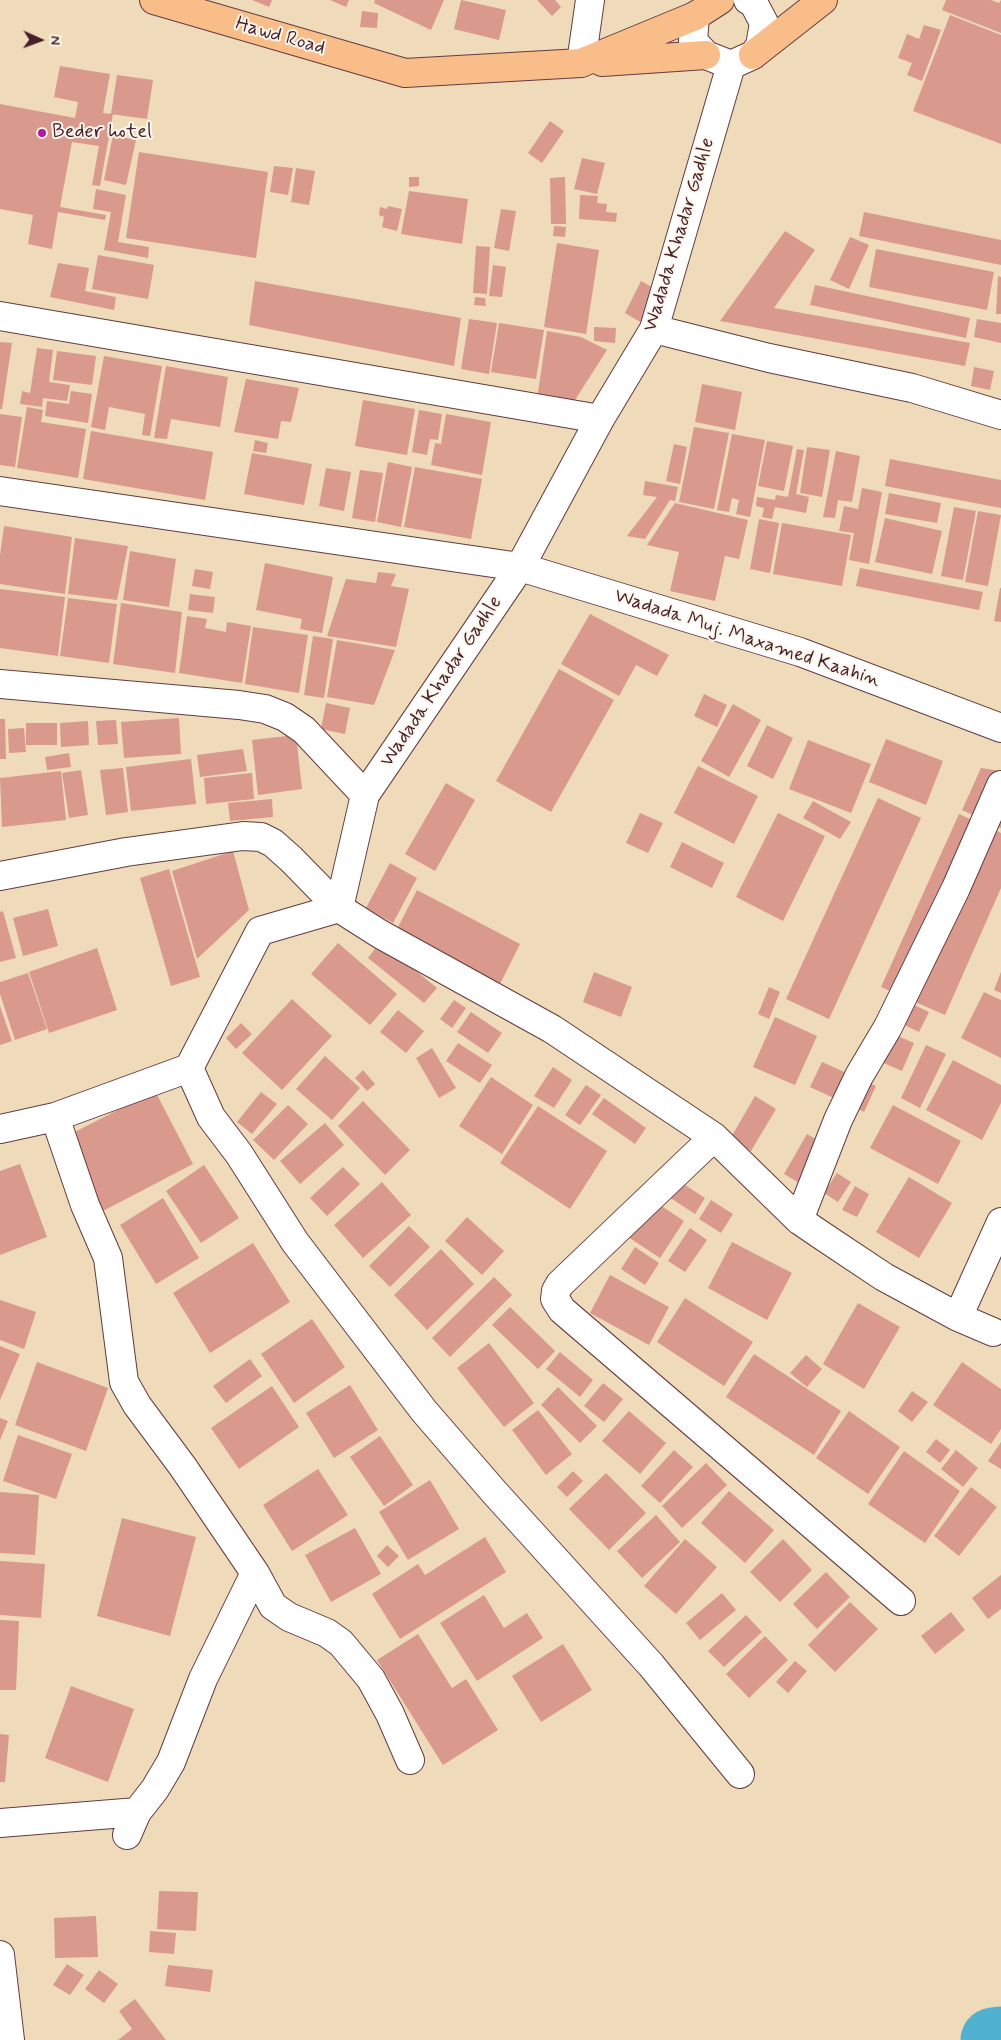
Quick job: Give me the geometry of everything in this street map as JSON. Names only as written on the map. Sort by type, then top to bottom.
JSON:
[{"type":"main road","name":"Hawd Road","points":[[154,0],[405,73],[581,63],[730,59]]},
{"type":"main road","points":[[581,63],[695,16],[720,0]]},
{"type":"main road","points":[[730,59],[823,0]]},
{"type":"street","points":[[581,63],[590,0]]},
{"type":"street","name":"Wadada Khadar Gadhle","points":[[339,908],[366,795],[520,567],[600,418],[654,329],[730,59],[760,46],[764,23],[753,2],[748,0]]},
{"type":"street","points":[[695,16],[693,41],[730,59]]},
{"type":"street","points":[[0,316],[600,418]]},
{"type":"street","points":[[654,329],[769,358],[912,388],[1001,415]]},
{"type":"street","name":"Wadada Muj. Maxamed Kaahin","points":[[0,491],[520,567],[800,652],[1001,728]]},
{"type":"street","points":[[0,684],[239,705],[265,710],[285,717],[304,730],[366,795]]},
{"type":"street","points":[[799,1220],[841,1112],[858,1076],[888,1027],[956,888],[1001,785]]},
{"type":"street","points":[[0,876],[126,852],[243,836],[261,837],[273,843],[291,859],[339,908],[380,934],[552,1029],[714,1137],[799,1220],[884,1277],[958,1317],[993,1332]]},
{"type":"street","points":[[0,1129],[55,1117],[189,1068],[260,932],[339,908]]},
{"type":"street","points":[[189,1068],[211,1117],[239,1154],[295,1242],[424,1411],[495,1493],[651,1665],[740,1774]]},
{"type":"street","points":[[55,1117],[85,1205],[108,1258],[124,1382],[137,1406],[183,1467],[255,1573],[273,1606],[289,1618],[327,1632],[341,1643],[365,1672],[390,1714],[410,1760]]},
{"type":"street","points":[[714,1137],[560,1284],[556,1291],[556,1299],[562,1310],[901,1601]]},
{"type":"street","points":[[958,1317],[1001,1222]]},
{"type":"street","points":[[0,1823],[132,1823],[171,1762],[203,1679],[255,1573]]},
{"type":"street","points":[[0,1955],[10,2040]]},
{"type":"building","points":[[252,0],[272,0],[269,7]]},
{"type":"building","points":[[330,0],[349,0],[346,7]]},
{"type":"building","points":[[375,0],[444,0],[431,30],[374,3]]},
{"type":"building","points":[[461,0],[506,10],[499,40],[454,29]]},
{"type":"building","points":[[537,0],[555,0],[561,7],[552,16]]},
{"type":"building","points":[[946,0],[991,0],[999,3],[1001,0],[1001,33],[942,10]]},
{"type":"building","points":[[362,11],[378,13],[377,28],[360,27]]},
{"type":"building","points":[[950,15],[1001,35],[1001,144],[913,111]]},
{"type":"building","points":[[924,25],[941,30],[922,81],[907,75],[912,63],[898,58],[907,34],[919,39]]},
{"type":"building","points":[[60,66],[110,74],[103,113],[113,114],[100,186],[92,185],[99,146],[72,142],[60,207],[106,215],[105,220],[58,212],[52,249],[28,244],[33,215],[0,209],[0,104],[75,118],[78,102],[54,97]]},
{"type":"building","points":[[117,75],[153,80],[147,119],[111,114]]},
{"type":"building","points":[[550,121],[564,131],[542,163],[528,153]]},
{"type":"building","points":[[113,135],[136,140],[126,185],[104,180]]},
{"type":"building","points":[[139,152],[268,172],[256,258],[126,238]]},
{"type":"building","points":[[582,158],[605,163],[597,194],[574,189]]},
{"type":"building","points":[[274,166],[293,168],[288,195],[270,192]]},
{"type":"building","points":[[296,168],[315,171],[309,205],[291,202]]},
{"type":"building","points":[[409,177],[419,177],[419,186],[409,187]]},
{"type":"building","points":[[565,177],[566,224],[551,224],[550,178]]},
{"type":"building","points":[[96,189],[126,195],[118,242],[149,247],[148,258],[104,250],[111,212],[93,209]]},
{"type":"building","points":[[409,191],[468,199],[462,244],[401,234]]},
{"type":"building","points":[[580,195],[598,196],[597,203],[607,204],[606,212],[617,213],[616,222],[579,219]]},
{"type":"building","points":[[388,206],[402,209],[397,231],[382,227],[384,217],[379,215],[380,207],[387,209]]},
{"type":"building","points":[[501,209],[516,211],[509,251],[494,248]]},
{"type":"building","points":[[864,212],[1001,240],[1001,265],[859,236]]},
{"type":"building","points":[[554,226],[566,227],[565,237],[553,236]]},
{"type":"building","points":[[785,231],[815,250],[774,308],[970,343],[965,366],[720,321]]},
{"type":"building","points":[[850,237],[869,245],[849,289],[830,280]]},
{"type":"building","points":[[557,243],[599,250],[586,334],[544,327]]},
{"type":"building","points":[[476,246],[490,247],[487,294],[473,293]]},
{"type":"building","points":[[876,249],[994,272],[987,310],[869,287]]},
{"type":"building","points":[[98,255],[154,265],[148,299],[92,289]]},
{"type":"building","points":[[58,263],[89,268],[85,291],[116,297],[114,310],[50,297]]},
{"type":"building","points":[[493,265],[506,267],[502,297],[489,296]]},
{"type":"building","points":[[998,276],[1001,277],[1001,314],[996,314]]},
{"type":"building","points":[[255,281],[461,318],[454,366],[249,325]]},
{"type":"building","points":[[641,281],[659,291],[642,323],[625,313]]},
{"type":"building","points":[[815,285],[970,318],[966,338],[810,305]]},
{"type":"building","points":[[475,297],[485,298],[486,306],[474,305]]},
{"type":"building","points":[[469,319],[497,323],[489,374],[461,369]]},
{"type":"building","points":[[977,319],[1001,323],[1001,343],[974,337]]},
{"type":"building","points":[[499,323],[544,330],[536,379],[491,372]]},
{"type":"building","points":[[594,327],[616,328],[615,343],[594,341]]},
{"type":"building","points":[[547,331],[581,337],[607,350],[573,403],[537,399]]},
{"type":"building","points":[[0,342],[12,343],[2,409],[0,409]]},
{"type":"building","points":[[37,348],[53,350],[49,382],[70,385],[67,401],[43,398],[42,407],[20,404],[22,391],[30,393]]},
{"type":"building","points":[[57,351],[96,356],[92,385],[53,380]]},
{"type":"building","points":[[104,356],[162,366],[150,436],[142,435],[145,414],[109,407],[105,430],[91,427]]},
{"type":"building","points":[[166,366],[228,377],[220,427],[171,419],[167,439],[154,438]]},
{"type":"building","points":[[974,367],[994,371],[990,390],[971,386]]},
{"type":"building","points":[[246,379],[299,388],[291,422],[281,421],[278,439],[234,432]]},
{"type":"building","points":[[702,384],[742,392],[735,430],[695,422]]},
{"type":"building","points":[[71,391],[92,394],[88,423],[45,416],[47,401],[69,404]]},
{"type":"building","points":[[363,400],[415,409],[407,455],[355,446]]},
{"type":"building","points":[[27,407],[43,410],[41,422],[86,429],[78,478],[17,468]]},
{"type":"building","points":[[419,410],[442,414],[438,440],[430,439],[427,455],[412,452]]},
{"type":"building","points":[[0,414],[22,417],[15,467],[0,465]]},
{"type":"building","points":[[446,414],[491,422],[482,475],[431,465],[435,443],[441,444]]},
{"type":"building","points":[[694,427],[729,433],[714,509],[679,502]]},
{"type":"building","points":[[91,431],[213,452],[205,500],[83,479]]},
{"type":"building","points":[[732,434],[765,440],[750,517],[736,514],[739,500],[732,498],[729,512],[717,510]]},
{"type":"building","points":[[255,440],[268,443],[266,453],[253,451]]},
{"type":"building","points":[[767,441],[793,446],[784,491],[758,486]]},
{"type":"building","points":[[674,444],[687,447],[680,484],[666,481]]},
{"type":"building","points":[[807,447],[830,450],[822,497],[800,493]]},
{"type":"building","points":[[797,449],[804,450],[796,494],[809,497],[806,513],[775,507],[772,519],[762,517],[764,508],[756,506],[757,497],[775,500],[776,495],[788,497]]},
{"type":"building","points":[[836,451],[860,456],[852,502],[838,500],[835,518],[823,517]]},
{"type":"building","points":[[252,453],[312,464],[304,505],[244,494]]},
{"type":"building","points":[[890,459],[1001,480],[1001,508],[885,486]]},
{"type":"building","points":[[388,462],[412,467],[401,527],[377,522]]},
{"type":"building","points":[[415,467],[482,479],[471,539],[404,527]]},
{"type":"building","points":[[326,468],[351,472],[344,511],[319,506]]},
{"type":"building","points":[[360,470],[383,473],[375,522],[352,518]]},
{"type":"building","points":[[645,481],[678,487],[675,501],[670,500],[645,539],[627,536],[657,497],[643,495]]},
{"type":"building","points":[[862,488],[882,492],[869,564],[849,560],[854,533],[839,531],[844,506],[858,509]]},
{"type":"building","points":[[889,493],[941,503],[937,523],[885,514]]},
{"type":"building","points":[[675,503],[748,520],[739,559],[725,556],[715,601],[670,591],[679,552],[647,545]]},
{"type":"building","points":[[954,507],[976,511],[963,580],[941,576]]},
{"type":"building","points":[[978,511],[1001,515],[988,586],[965,582]]},
{"type":"building","points":[[885,518],[942,531],[932,574],[875,562]]},
{"type":"building","points":[[759,519],[779,523],[770,573],[750,569]]},
{"type":"building","points":[[782,523],[851,535],[842,586],[773,574]]},
{"type":"building","points":[[4,526],[72,537],[65,594],[0,584],[0,555]]},
{"type":"building","points":[[75,538],[128,546],[117,600],[68,594]]},
{"type":"building","points":[[130,551],[176,559],[169,607],[123,600]]},
{"type":"building","points":[[265,563],[333,577],[322,633],[300,629],[302,619],[256,610]]},
{"type":"building","points":[[860,568],[983,592],[979,610],[856,586]]},
{"type":"building","points":[[195,569],[213,572],[210,589],[192,586]]},
{"type":"building","points":[[378,572],[396,574],[391,586],[409,589],[396,647],[327,636],[346,579],[376,583]]},
{"type":"building","points":[[1001,588],[1001,622],[994,621]]},
{"type":"building","points":[[0,589],[65,597],[58,656],[0,648]]},
{"type":"building","points":[[190,594],[215,597],[213,613],[188,610]]},
{"type":"building","points":[[68,598],[117,604],[109,663],[60,656]]},
{"type":"building","points":[[121,603],[182,612],[175,673],[113,664]]},
{"type":"building","points":[[590,614],[669,655],[657,676],[636,665],[619,696],[561,664]]},
{"type":"building","points":[[187,616],[207,619],[205,628],[226,632],[227,622],[251,626],[242,683],[179,673]]},
{"type":"building","points":[[253,627],[308,635],[299,693],[245,684]]},
{"type":"building","points":[[313,636],[333,639],[324,698],[304,695]]},
{"type":"building","points":[[337,640],[395,650],[374,705],[327,697]]},
{"type":"building","points":[[559,669],[614,700],[551,812],[496,781]]},
{"type":"building","points":[[704,694],[727,705],[717,727],[694,716]]},
{"type":"building","points":[[326,703],[350,708],[345,734],[321,729]]},
{"type":"building","points":[[733,704],[761,720],[729,777],[701,761]]},
{"type":"building","points":[[179,718],[181,754],[124,758],[121,722]]},
{"type":"building","points":[[0,719],[5,719],[6,759],[0,759]]},
{"type":"building","points":[[116,720],[118,744],[98,745],[96,721]]},
{"type":"building","points":[[88,721],[89,745],[61,747],[60,723]]},
{"type":"building","points":[[26,723],[57,723],[57,745],[26,745]]},
{"type":"building","points":[[767,725],[793,738],[773,779],[747,766]]},
{"type":"building","points":[[24,728],[26,752],[9,753],[8,729]]},
{"type":"building","points":[[296,735],[302,789],[258,795],[252,740]]},
{"type":"building","points":[[886,739],[943,761],[926,805],[869,782]]},
{"type":"building","points":[[808,740],[871,764],[851,813],[789,789]]},
{"type":"building","points":[[243,749],[247,771],[200,777],[197,755]]},
{"type":"building","points":[[69,753],[71,767],[47,770],[45,757]]},
{"type":"building","points":[[191,759],[196,804],[131,811],[126,767]]},
{"type":"building","points":[[698,766],[758,796],[734,844],[674,813]]},
{"type":"building","points":[[123,768],[128,812],[106,815],[100,770]]},
{"type":"building","points":[[981,768],[1001,771],[1001,828],[962,810]]},
{"type":"building","points":[[81,770],[88,815],[69,818],[62,773]]},
{"type":"building","points":[[61,771],[66,820],[2,827],[0,778]]},
{"type":"building","points":[[252,773],[254,799],[206,804],[204,778]]},
{"type":"building","points":[[446,783],[475,800],[435,871],[405,854]]},
{"type":"building","points":[[878,798],[921,818],[829,1019],[786,999]]},
{"type":"building","points":[[272,799],[273,817],[230,821],[228,803]]},
{"type":"building","points":[[813,801],[851,822],[840,839],[803,818]]},
{"type":"building","points":[[640,813],[663,823],[648,853],[626,843]]},
{"type":"building","points":[[778,813],[825,836],[783,921],[736,897]]},
{"type":"building","points":[[959,814],[1001,833],[1001,888],[945,1015],[881,987]]},
{"type":"building","points":[[682,842],[724,863],[712,888],[670,867]]},
{"type":"building","points":[[233,851],[249,910],[197,959],[172,871]]},
{"type":"building","points":[[390,863],[417,878],[393,923],[366,908]]},
{"type":"building","points":[[169,869],[200,977],[171,986],[140,878]]},
{"type":"building","points":[[417,890],[520,944],[499,986],[396,931]]},
{"type":"building","points":[[48,909],[58,946],[23,956],[13,918]]},
{"type":"building","points":[[3,911],[16,958],[0,962],[0,912]]},
{"type":"building","points":[[380,942],[437,988],[424,1003],[368,958]]},
{"type":"building","points":[[338,943],[397,994],[370,1025],[311,974]]},
{"type":"building","points":[[97,948],[117,1010],[49,1033],[29,972]]},
{"type":"building","points":[[594,972],[632,987],[621,1017],[583,1002]]},
{"type":"building","points":[[1001,972],[1001,993],[994,990]]},
{"type":"building","points":[[28,973],[47,1029],[15,1040],[0,994],[0,982]]},
{"type":"building","points":[[769,987],[780,992],[769,1019],[758,1014]]},
{"type":"building","points":[[984,992],[1001,1000],[1001,1058],[961,1038]]},
{"type":"building","points":[[889,993],[929,1012],[919,1032],[879,1013]]},
{"type":"building","points":[[292,999],[332,1036],[282,1090],[242,1053]]},
{"type":"building","points":[[454,1000],[466,1008],[452,1028],[440,1019]]},
{"type":"building","points":[[0,1006],[12,1041],[0,1045]]},
{"type":"building","points":[[398,1010],[424,1031],[406,1053],[380,1032]]},
{"type":"building","points":[[471,1012],[502,1033],[488,1053],[457,1032]]},
{"type":"building","points":[[775,1017],[817,1036],[795,1085],[753,1067]]},
{"type":"building","points":[[241,1023],[252,1034],[236,1049],[226,1038]]},
{"type":"building","points":[[875,1026],[914,1043],[902,1071],[863,1054]]},
{"type":"building","points":[[458,1043],[492,1065],[480,1083],[446,1061]]},
{"type":"building","points":[[926,1045],[946,1054],[920,1108],[901,1098]]},
{"type":"building","points":[[432,1048],[456,1088],[439,1098],[416,1058]]},
{"type":"building","points":[[325,1056],[360,1088],[332,1120],[296,1089]]},
{"type":"building","points":[[953,1060],[1001,1085],[1001,1103],[982,1140],[926,1110]]},
{"type":"building","points":[[822,1062],[876,1086],[864,1112],[810,1087]]},
{"type":"building","points":[[553,1067],[572,1080],[554,1108],[534,1096]]},
{"type":"building","points":[[363,1070],[375,1084],[367,1091],[355,1078]]},
{"type":"building","points":[[491,1077],[533,1105],[502,1154],[459,1126]]},
{"type":"building","points":[[586,1085],[601,1095],[580,1125],[565,1115]]},
{"type":"building","points":[[155,1091],[193,1164],[101,1212],[63,1138]]},
{"type":"building","points":[[261,1092],[277,1104],[252,1134],[237,1122]]},
{"type":"building","points":[[755,1096],[776,1109],[751,1151],[730,1139]]},
{"type":"building","points":[[604,1098],[646,1128],[635,1144],[592,1114]]},
{"type":"building","points":[[363,1101],[410,1150],[385,1175],[338,1126]]},
{"type":"building","points":[[288,1105],[308,1124],[274,1160],[253,1140]]},
{"type":"building","points":[[893,1105],[961,1141],[938,1184],[870,1148]]},
{"type":"building","points":[[538,1106],[607,1151],[570,1209],[500,1163]]},
{"type":"building","points":[[325,1123],[344,1145],[300,1184],[280,1161]]},
{"type":"building","points":[[807,1134],[831,1148],[808,1188],[784,1174]]},
{"type":"building","points":[[20,1164],[47,1237],[0,1255],[0,1171]]},
{"type":"building","points":[[204,1165],[239,1218],[201,1243],[166,1191]]},
{"type":"building","points":[[343,1167],[360,1184],[327,1216],[310,1198]]},
{"type":"building","points":[[837,1173],[851,1182],[838,1202],[824,1193]]},
{"type":"building","points":[[909,1177],[952,1203],[919,1258],[876,1232]]},
{"type":"building","points":[[679,1181],[705,1198],[695,1214],[669,1197]]},
{"type":"building","points":[[382,1182],[411,1215],[363,1258],[334,1225]]},
{"type":"building","points":[[855,1186],[869,1194],[857,1217],[842,1210]]},
{"type":"building","points":[[163,1198],[199,1258],[156,1284],[120,1225]]},
{"type":"building","points":[[711,1200],[733,1214],[721,1233],[699,1219]]},
{"type":"building","points":[[657,1203],[684,1221],[660,1258],[619,1231]]},
{"type":"building","points":[[467,1217],[504,1251],[482,1275],[445,1241]]},
{"type":"building","points":[[409,1226],[430,1247],[390,1287],[369,1266]]},
{"type":"building","points":[[690,1228],[707,1240],[685,1272],[668,1261]]},
{"type":"building","points":[[732,1242],[792,1273],[767,1320],[708,1288]]},
{"type":"building","points":[[253,1243],[290,1302],[210,1353],[173,1293]]},
{"type":"building","points":[[635,1247],[659,1263],[645,1285],[621,1269]]},
{"type":"building","points":[[441,1249],[474,1284],[427,1330],[394,1295]]},
{"type":"building","points":[[610,1275],[669,1307],[649,1345],[590,1313]]},
{"type":"building","points":[[494,1277],[512,1295],[450,1357],[432,1338]]},
{"type":"building","points":[[685,1298],[753,1342],[724,1386],[657,1342]]},
{"type":"building","points":[[0,1300],[36,1312],[24,1349],[0,1340]]},
{"type":"building","points":[[858,1303],[900,1327],[864,1389],[823,1364]]},
{"type":"building","points":[[510,1307],[555,1351],[538,1369],[492,1325]]},
{"type":"building","points":[[312,1319],[345,1367],[294,1403],[261,1354]]},
{"type":"building","points":[[489,1343],[534,1403],[504,1427],[457,1368]]},
{"type":"building","points":[[0,1346],[20,1354],[0,1400]]},
{"type":"building","points":[[560,1352],[593,1380],[580,1397],[546,1369]]},
{"type":"building","points":[[754,1354],[841,1411],[814,1455],[726,1397]]},
{"type":"building","points":[[806,1355],[822,1369],[807,1387],[790,1373]]},
{"type":"building","points":[[250,1359],[262,1376],[226,1403],[213,1386]]},
{"type":"building","points":[[37,1362],[108,1388],[86,1451],[15,1425]]},
{"type":"building","points":[[962,1362],[1001,1389],[1001,1429],[991,1444],[933,1405]]},
{"type":"building","points":[[603,1383],[623,1399],[604,1422],[584,1406]]},
{"type":"building","points":[[350,1385],[378,1430],[334,1458],[306,1413]]},
{"type":"building","points":[[272,1386],[299,1427],[239,1469],[211,1428]]},
{"type":"building","points":[[558,1387],[597,1426],[580,1443],[541,1405]]},
{"type":"building","points":[[912,1391],[928,1402],[912,1422],[898,1411]]},
{"type":"building","points":[[538,1410],[572,1454],[546,1475],[512,1430]]},
{"type":"building","points":[[629,1411],[666,1443],[640,1474],[602,1441]]},
{"type":"building","points":[[849,1411],[900,1447],[868,1494],[816,1458]]},
{"type":"building","points":[[0,1418],[8,1421],[0,1440]]},
{"type":"building","points":[[18,1435],[72,1454],[56,1499],[3,1481]]},
{"type":"building","points":[[380,1436],[413,1485],[384,1506],[350,1457]]},
{"type":"building","points":[[936,1439],[950,1450],[940,1463],[926,1452]]},
{"type":"building","points":[[1001,1442],[1001,1469],[988,1461]]},
{"type":"building","points":[[674,1450],[693,1467],[660,1503],[641,1486]]},
{"type":"building","points":[[956,1450],[978,1468],[963,1487],[941,1469]]},
{"type":"building","points":[[904,1451],[960,1491],[925,1543],[868,1504]]},
{"type":"building","points":[[706,1463],[727,1485],[682,1528],[662,1506]]},
{"type":"building","points":[[318,1469],[348,1515],[292,1551],[263,1505]]},
{"type":"building","points":[[573,1471],[583,1481],[567,1497],[557,1487]]},
{"type":"building","points":[[606,1473],[646,1513],[609,1550],[569,1509]]},
{"type":"building","points":[[430,1480],[459,1529],[408,1560],[379,1512]]},
{"type":"building","points":[[971,1487],[997,1507],[959,1556],[934,1536]]},
{"type":"building","points":[[729,1491],[774,1530],[745,1563],[701,1523]]},
{"type":"building","points":[[0,1492],[39,1495],[35,1555],[0,1553]]},
{"type":"building","points":[[656,1515],[680,1542],[642,1578],[617,1551]]},
{"type":"building","points":[[122,1518],[196,1537],[170,1636],[97,1616]]},
{"type":"building","points":[[355,1528],[381,1574],[331,1602],[305,1555]]},
{"type":"building","points":[[485,1537],[506,1572],[400,1639],[372,1594],[418,1564],[425,1575]]},
{"type":"building","points":[[685,1539],[717,1567],[676,1614],[644,1586]]},
{"type":"building","points":[[783,1539],[812,1570],[780,1602],[750,1572]]},
{"type":"building","points":[[387,1545],[399,1556],[388,1567],[377,1556]]},
{"type":"building","points":[[0,1561],[45,1564],[41,1618],[0,1615]]},
{"type":"building","points":[[826,1572],[850,1597],[817,1629],[793,1604]]},
{"type":"building","points":[[1001,1575],[1001,1609],[988,1619],[972,1598]]},
{"type":"building","points":[[722,1593],[736,1610],[700,1640],[686,1623]]},
{"type":"building","points":[[484,1595],[504,1628],[527,1613],[543,1638],[477,1681],[440,1623]]},
{"type":"building","points":[[850,1602],[878,1629],[835,1672],[808,1645]]},
{"type":"building","points":[[951,1612],[965,1630],[935,1654],[921,1636]]},
{"type":"building","points":[[746,1615],[762,1632],[724,1667],[708,1651]]},
{"type":"building","points":[[0,1620],[19,1621],[16,1690],[0,1690]]},
{"type":"building","points":[[418,1634],[452,1688],[466,1679],[498,1730],[443,1765],[377,1660]]},
{"type":"building","points":[[765,1636],[788,1660],[749,1698],[726,1674]]},
{"type":"building","points":[[563,1644],[592,1690],[541,1722],[512,1676]]},
{"type":"building","points":[[795,1661],[807,1671],[788,1693],[776,1682]]},
{"type":"building","points":[[71,1686],[134,1709],[108,1782],[45,1758]]},
{"type":"building","points":[[0,1734],[9,1735],[5,1782],[0,1782]]},
{"type":"building","points":[[159,1891],[198,1892],[196,1931],[157,1929]]},
{"type":"building","points":[[96,1916],[98,1957],[55,1958],[54,1918]]},
{"type":"building","points":[[150,1931],[176,1933],[174,1954],[149,1952]]},
{"type":"building","points":[[67,1964],[84,1975],[70,1995],[53,1985]]},
{"type":"building","points":[[168,1965],[213,1970],[210,1992],[165,1986]]},
{"type":"building","points":[[99,1970],[118,1984],[104,2003],[85,1989]]},
{"type":"building","points":[[135,1999],[166,2040],[118,2040],[132,2029],[119,2011]]},
{"type":"waterway","points":[[993,2040],[1001,2039]]},
{"type":"place","name":"Beder hotel","points":[[42,133]]}]
